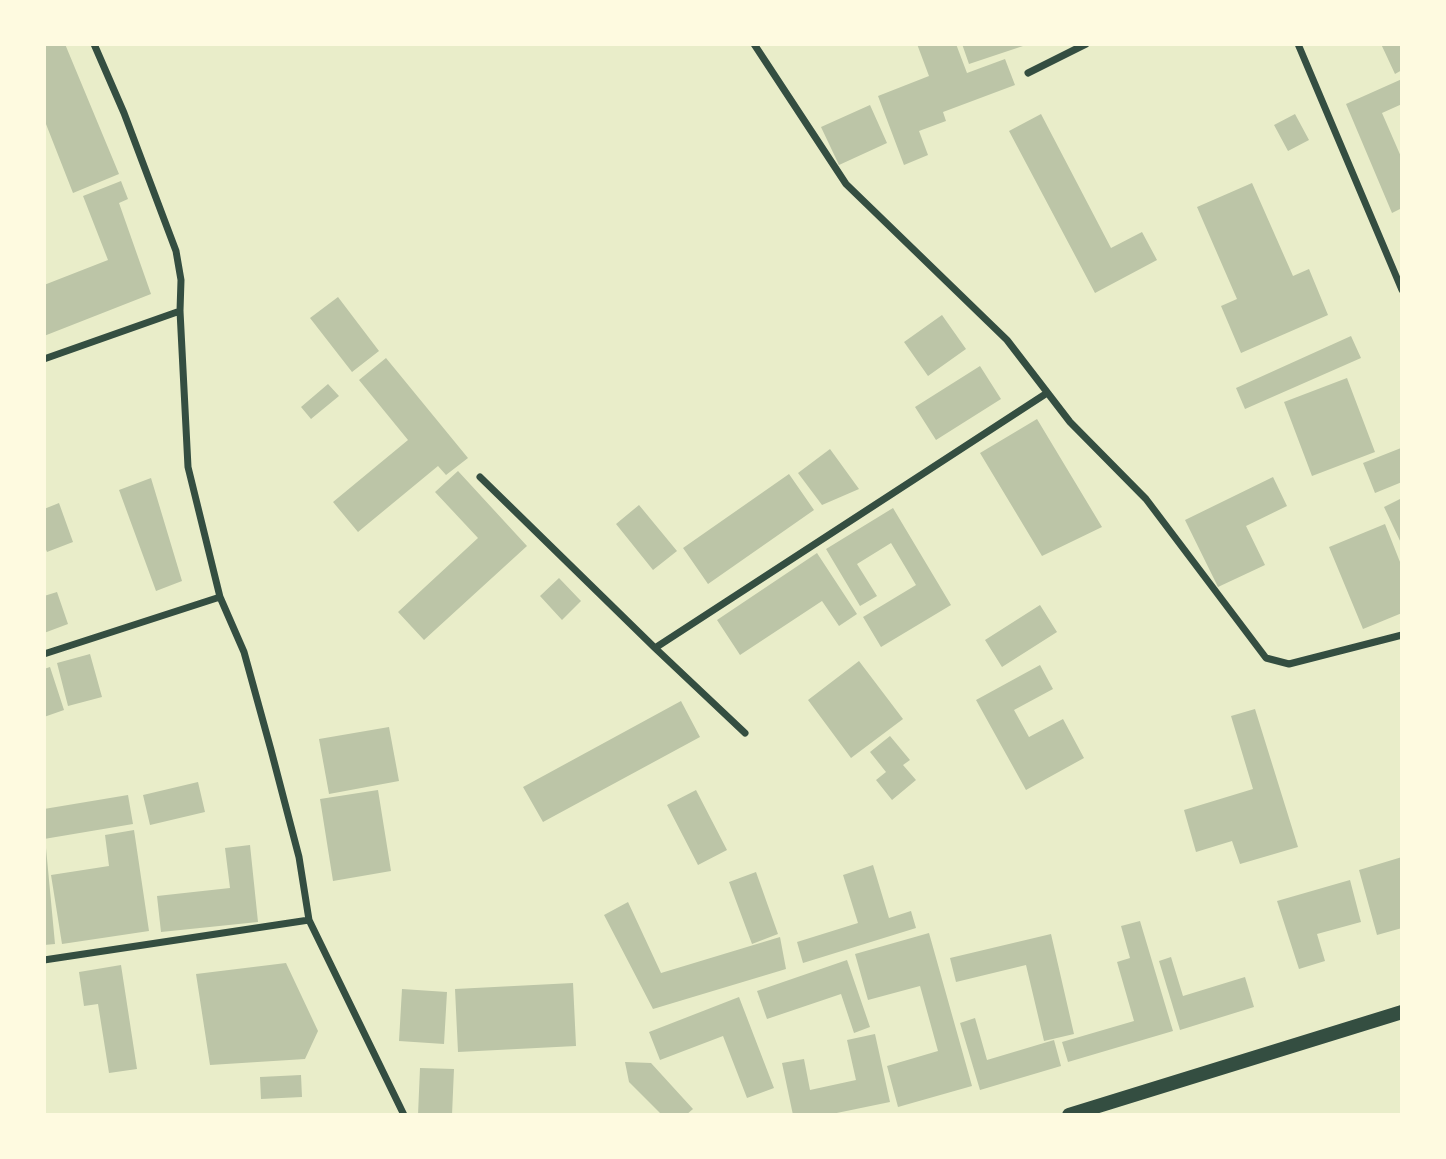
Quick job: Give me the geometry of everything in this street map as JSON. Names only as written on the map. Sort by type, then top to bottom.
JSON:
[{"type":"main road","points":[[1069,1115],[1402,1012]]},
{"type":"street","points":[[93,44],[124,113],[176,251],[181,280],[180,311],[188,467],[220,597],[244,653],[265,726],[299,857],[309,920],[404,1115]]},
{"type":"street","points":[[754,44],[846,184],[1007,340],[1070,422],[1146,499],[1266,658],[1289,664],[1402,635]]},
{"type":"street","points":[[1028,73],[1086,44]]},
{"type":"street","points":[[1298,44],[1402,290]]},
{"type":"street","points":[[44,359],[180,311]]},
{"type":"street","points":[[656,648],[1047,393]]},
{"type":"street","points":[[480,477],[745,733]]},
{"type":"street","points":[[44,653],[220,597]]},
{"type":"street","points":[[44,960],[309,920]]},
{"type":"building","points":[[44,44],[65,44],[119,174],[73,193],[44,119]]},
{"type":"building","points":[[917,44],[956,44],[967,73],[1005,59],[1015,85],[943,112],[946,121],[919,131],[928,155],[904,165],[878,96],[929,76]]},
{"type":"building","points":[[962,44],[1029,44],[969,64]]},
{"type":"building","points":[[1381,44],[1402,44],[1402,70],[1395,74]]},
{"type":"building","points":[[1402,79],[1402,104],[1382,113],[1402,159],[1402,208],[1392,213],[1346,104]]},
{"type":"building","points":[[870,105],[887,143],[839,165],[821,127]]},
{"type":"building","points":[[1041,114],[1111,248],[1142,232],[1157,260],[1095,293],[1009,131]]},
{"type":"building","points":[[1295,114],[1309,140],[1288,151],[1274,125]]},
{"type":"building","points":[[121,181],[128,199],[119,203],[151,294],[44,336],[44,285],[108,260],[83,196]]},
{"type":"building","points":[[1252,183],[1293,276],[1309,269],[1328,315],[1241,353],[1221,306],[1237,299],[1197,207]]},
{"type":"building","points":[[338,297],[379,351],[352,372],[310,318]]},
{"type":"building","points":[[942,315],[966,349],[928,376],[904,342]]},
{"type":"building","points":[[1351,336],[1361,358],[1245,409],[1236,388]]},
{"type":"building","points":[[386,358],[468,458],[446,475],[438,466],[358,532],[333,502],[408,440],[359,380]]},
{"type":"building","points":[[980,366],[1001,399],[936,440],[915,407]]},
{"type":"building","points":[[1347,378],[1375,452],[1312,476],[1284,402]]},
{"type":"building","points":[[328,384],[339,396],[311,419],[301,407]]},
{"type":"building","points":[[1037,419],[1102,527],[1042,556],[980,453]]},
{"type":"building","points":[[1401,448],[1402,482],[1375,493],[1363,463]]},
{"type":"building","points":[[830,449],[859,489],[822,505],[798,473]]},
{"type":"building","points":[[458,471],[527,546],[424,640],[398,612],[478,538],[435,492]]},
{"type":"building","points":[[789,474],[814,510],[708,584],[683,548]]},
{"type":"building","points":[[1273,477],[1287,506],[1246,526],[1265,565],[1218,587],[1185,520]]},
{"type":"building","points":[[151,478],[182,581],[156,591],[119,490]]},
{"type":"building","points":[[1402,498],[1402,545],[1384,507]]},
{"type":"building","points":[[59,503],[73,542],[47,552],[44,545],[44,509]]},
{"type":"building","points":[[639,505],[677,551],[653,570],[616,524]]},
{"type":"building","points":[[893,508],[951,605],[881,647],[863,617],[916,585],[891,543],[857,564],[877,596],[860,606],[826,549]]},
{"type":"building","points":[[1385,524],[1402,567],[1402,613],[1363,629],[1329,547]]},
{"type":"building","points":[[817,553],[857,614],[839,626],[822,601],[740,655],[717,620]]},
{"type":"building","points":[[559,578],[581,601],[562,620],[540,596]]},
{"type":"building","points":[[57,592],[68,624],[44,633],[44,596]]},
{"type":"building","points":[[1040,605],[1057,632],[1002,667],[985,640]]},
{"type":"building","points":[[90,654],[102,697],[68,706],[57,663]]},
{"type":"building","points":[[859,661],[903,719],[851,758],[808,700]]},
{"type":"building","points":[[1040,665],[1053,689],[1014,710],[1029,737],[1063,719],[1084,758],[1026,790],[976,700]]},
{"type":"building","points":[[50,667],[64,710],[44,717],[44,669]]},
{"type":"building","points":[[681,701],[700,737],[543,822],[523,787]]},
{"type":"building","points":[[1255,709],[1298,847],[1240,864],[1232,841],[1196,852],[1184,810],[1253,789],[1231,716]]},
{"type":"building","points":[[389,727],[399,781],[329,794],[319,739]]},
{"type":"building","points":[[890,736],[910,760],[903,765],[916,780],[892,800],[876,780],[886,772],[870,752]]},
{"type":"building","points":[[198,782],[205,812],[150,825],[143,795]]},
{"type":"building","points":[[378,790],[391,871],[333,881],[320,799]]},
{"type":"building","points":[[696,790],[727,850],[698,865],[667,805]]},
{"type":"building","points":[[128,795],[133,824],[44,839],[44,809]]},
{"type":"building","points":[[134,830],[149,931],[62,944],[51,875],[109,866],[105,835]]},
{"type":"building","points":[[250,845],[258,922],[161,932],[157,896],[230,888],[225,848]]},
{"type":"building","points":[[44,848],[55,944],[44,945]]},
{"type":"building","points":[[1402,857],[1402,928],[1377,935],[1359,870]]},
{"type":"building","points":[[873,865],[889,918],[911,911],[916,928],[803,963],[797,942],[858,923],[843,875]]},
{"type":"building","points":[[756,872],[778,934],[752,944],[729,882]]},
{"type":"building","points":[[1350,880],[1361,922],[1317,934],[1325,961],[1299,969],[1277,901]]},
{"type":"building","points":[[628,902],[661,973],[780,937],[786,969],[653,1009],[604,915]]},
{"type":"building","points":[[1140,921],[1173,1031],[1068,1062],[1062,1042],[1134,1021],[1117,962],[1130,958],[1121,926]]},
{"type":"building","points":[[929,933],[972,1086],[898,1107],[887,1066],[938,1051],[920,986],[868,1000],[855,954]]},
{"type":"building","points":[[1051,934],[1074,1034],[1044,1041],[1026,965],[956,982],[950,958]]},
{"type":"building","points":[[1171,957],[1183,996],[1245,977],[1254,1007],[1180,1030],[1159,961]]},
{"type":"building","points":[[847,960],[870,1027],[854,1033],[841,994],[767,1019],[757,991]]},
{"type":"building","points":[[286,963],[318,1031],[305,1059],[210,1065],[196,974]]},
{"type":"building","points":[[121,965],[137,1069],[109,1073],[98,1004],[84,1006],[79,972]]},
{"type":"building","points":[[573,983],[576,1046],[458,1052],[455,989]]},
{"type":"building","points":[[402,989],[447,992],[444,1044],[399,1041]]},
{"type":"building","points":[[739,997],[774,1088],[747,1098],[723,1036],[660,1060],[649,1032]]},
{"type":"building","points":[[975,1018],[987,1060],[1054,1040],[1061,1066],[980,1090],[960,1023]]},
{"type":"building","points":[[875,1034],[890,1102],[827,1115],[793,1115],[782,1063],[804,1059],[810,1090],[856,1080],[847,1040]]},
{"type":"building","points":[[625,1062],[651,1063],[693,1109],[686,1115],[662,1115],[629,1082]]},
{"type":"building","points":[[420,1068],[454,1069],[452,1115],[418,1115]]},
{"type":"building","points":[[301,1075],[302,1097],[261,1099],[260,1077]]}]
